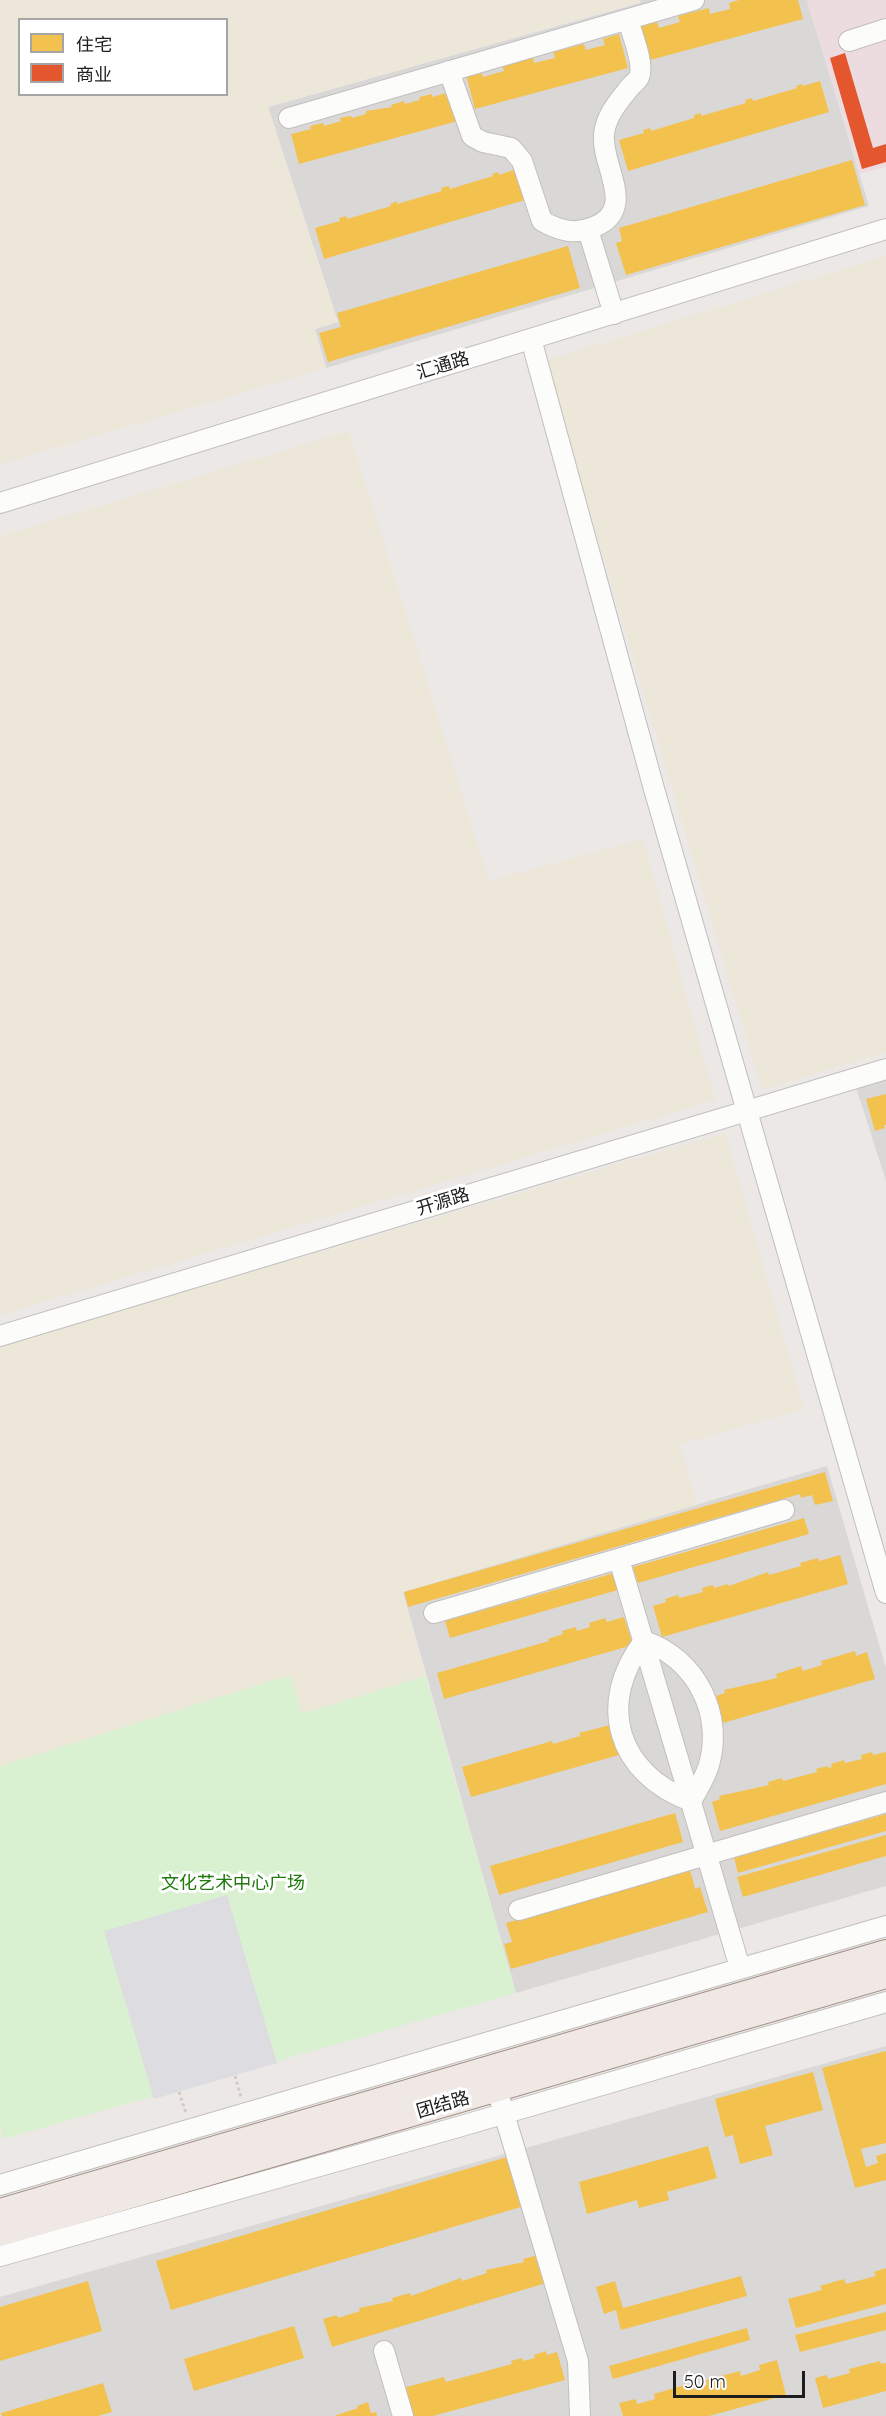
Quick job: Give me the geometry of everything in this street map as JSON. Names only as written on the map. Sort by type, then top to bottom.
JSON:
[{"type":"main road","name":"团结路","points":[[0,2211],[886,1952]]},
{"type":"main road","name":"团结路","points":[[0,2234],[886,1976]]},
{"type":"street","points":[[288,118],[694,0]]},
{"type":"street","points":[[449,71],[472,136],[483,142],[511,148],[522,161],[542,221],[565,231],[588,230],[604,223],[613,214],[617,202],[604,136],[613,109],[639,77],[641,66],[628,19]]},
{"type":"street","points":[[849,41],[886,29]]},
{"type":"street","name":"汇通路","points":[[0,503],[886,229]]},
{"type":"street","points":[[588,230],[614,314]]},
{"type":"street","points":[[531,339],[654,789],[886,1593]]},
{"type":"street","name":"开源路","points":[[0,1335],[886,1069]]},
{"type":"street","points":[[434,1613],[784,1510]]},
{"type":"street","points":[[619,1559],[740,1968]]},
{"type":"street","points":[[644,1641],[624,1672],[619,1689],[617,1707],[624,1743],[644,1773],[674,1795],[691,1801]]},
{"type":"street","points":[[644,1641],[656,1645],[676,1658],[693,1675],[705,1697],[712,1720],[713,1744],[708,1768],[691,1801]]},
{"type":"street","points":[[519,1910],[886,1802]]},
{"type":"street","points":[[0,2185],[886,1926]]},
{"type":"street","points":[[0,2256],[886,2002]]},
{"type":"street","points":[[497,2089],[578,2361],[580,2416]]},
{"type":"street","points":[[384,2351],[403,2416]]},
{"type":"shaded area","points":[[0,0],[640,0],[641,2],[268,107],[338,322],[315,329],[326,368],[0,464]]},
{"type":"shaded area","points":[[640,0],[807,0],[869,206],[326,368],[315,329],[338,322],[268,107],[640,3]]},
{"type":"shaded area","points":[[807,0],[886,0],[886,167],[860,174]]},
{"type":"shaded area","points":[[886,256],[886,1052],[762,1090],[545,361]]},
{"type":"shaded area","points":[[349,431],[489,881],[643,839],[715,1100],[0,1315],[0,536]]},
{"type":"shaded area","points":[[886,1079],[886,1181],[856,1087]]},
{"type":"shaded area","points":[[725,1133],[804,1409],[680,1444],[697,1505],[403,1592],[425,1676],[301,1714],[289,1675],[0,1766],[0,1346]]},
{"type":"shaded area","points":[[827,1466],[886,1668],[886,1886],[516,1993],[403,1592]]},
{"type":"shaded area","points":[[227,1895],[277,2063],[154,2099],[104,1931]]},
{"type":"shaded area","points":[[886,2046],[886,2416],[0,2416],[0,2297]]},
{"type":"green space","name":"文化艺术中心广场","points":[[290,1675],[302,1714],[425,1676],[516,1993],[3,2139],[0,2128],[0,1766]]},
{"type":"building: 住宅","points":[[739,0],[798,0],[803,19],[650,60],[641,26],[657,22],[659,28],[680,22],[678,16],[709,8],[710,14],[730,9],[729,3]]},
{"type":"building: 住宅","points":[[619,34],[628,68],[475,109],[466,75],[481,71],[483,77],[504,71],[502,65],[533,57],[534,63],[555,58],[553,52],[584,44],[586,50],[605,45],[603,39]]},
{"type":"building: 住宅","points":[[820,81],[829,112],[628,171],[619,140],[644,133],[643,130],[650,128],[651,131],[694,118],[694,115],[701,113],[701,116],[746,103],[745,100],[752,98],[753,101],[797,88],[796,86],[802,84],[803,86]]},
{"type":"building: 住宅","points":[[450,92],[458,121],[299,164],[291,134],[311,129],[310,126],[323,123],[324,126],[341,121],[340,118],[351,116],[352,118],[366,114],[366,111],[392,107],[391,105],[404,101],[405,104],[420,100],[419,97],[432,94],[432,97]]},
{"type":"building: 住宅","points":[[852,160],[865,205],[626,275],[616,243],[622,241],[619,228]]},
{"type":"building: 住宅","points":[[516,169],[525,200],[324,259],[315,228],[340,221],[339,218],[346,216],[347,219],[391,206],[390,204],[397,201],[397,204],[442,191],[441,188],[449,186],[450,189],[493,176],[492,174],[498,172],[499,175]]},
{"type":"building: 住宅","points":[[568,246],[580,288],[328,362],[319,333],[341,327],[337,313]]},
{"type":"building: 住宅","points":[[886,1094],[886,1125],[884,1125],[885,1128],[875,1131],[866,1099]]},
{"type":"building: 住宅","points":[[825,1472],[833,1501],[815,1505],[812,1495],[801,1498],[800,1494],[408,1607],[404,1592]]},
{"type":"building: 住宅","points":[[804,1518],[809,1534],[638,1583],[633,1567]]},
{"type":"building: 住宅","points":[[840,1555],[848,1584],[662,1637],[653,1606],[666,1602],[665,1599],[703,1592],[702,1588],[713,1585],[714,1588],[728,1584],[729,1586],[768,1572],[769,1575],[801,1566],[800,1563]]},
{"type":"building: 住宅","points":[[614,1573],[618,1590],[450,1638],[445,1621]]},
{"type":"building: 住宅","points":[[624,1617],[633,1645],[444,1699],[437,1673],[549,1641],[548,1639],[563,1634],[562,1631],[576,1627],[577,1631],[590,1627],[589,1623],[605,1618],[607,1622]]},
{"type":"building: 住宅","points":[[855,1651],[856,1656],[867,1652],[875,1679],[723,1723],[716,1696],[725,1693],[724,1690],[777,1678],[776,1674],[801,1666],[803,1671],[822,1665],[821,1661]]},
{"type":"building: 住宅","points":[[610,1725],[619,1755],[471,1797],[462,1767],[552,1741],[553,1744],[580,1736],[579,1733]]},
{"type":"building: 住宅","points":[[872,1752],[873,1755],[886,1752],[886,1784],[720,1831],[712,1802],[720,1799],[719,1796],[769,1785],[768,1782],[782,1778],[783,1781],[817,1772],[816,1769],[832,1767],[831,1764],[844,1760],[845,1763],[862,1759],[861,1755]]},
{"type":"building: 住宅","points":[[675,1813],[683,1842],[499,1895],[490,1866]]},
{"type":"building: 住宅","points":[[886,1814],[886,1831],[738,1873],[734,1858]]},
{"type":"building: 住宅","points":[[886,1835],[886,1856],[743,1897],[737,1877]]},
{"type":"building: 住宅","points":[[690,1870],[695,1889],[700,1887],[708,1912],[511,1969],[504,1944],[512,1942],[506,1923]]},
{"type":"building: 住宅","points":[[886,2051],[886,2143],[861,2149],[866,2167],[878,2163],[876,2156],[886,2153],[886,2180],[855,2188],[822,2068]]},
{"type":"building: 住宅","points":[[813,2072],[823,2110],[765,2126],[773,2155],[740,2164],[733,2135],[725,2137],[715,2099]]},
{"type":"building: 住宅","points":[[708,2146],[717,2178],[667,2192],[669,2200],[639,2208],[637,2200],[587,2214],[579,2182]]},
{"type":"building: 住宅","points":[[507,2157],[521,2207],[171,2310],[156,2261]]},
{"type":"building: 住宅","points":[[538,2255],[546,2283],[332,2347],[323,2319],[337,2315],[338,2318],[360,2311],[359,2308],[393,2301],[392,2298],[410,2293],[411,2296],[461,2278],[462,2281],[487,2273],[486,2270],[524,2262],[523,2259]]},
{"type":"building: 住宅","points":[[886,2268],[886,2304],[796,2328],[788,2299],[822,2290],[820,2286],[844,2279],[846,2284],[876,2276],[874,2272]]},
{"type":"building: 住宅","points":[[741,2276],[747,2296],[621,2330],[616,2310],[604,2314],[596,2287],[615,2281],[623,2308]]},
{"type":"building: 住宅","points":[[88,2281],[102,2331],[0,2361],[0,2307]]},
{"type":"building: 住宅","points":[[886,2312],[886,2330],[800,2352],[795,2335]]},
{"type":"building: 住宅","points":[[294,2326],[304,2358],[194,2391],[184,2359]]},
{"type":"building: 住宅","points":[[747,2328],[750,2340],[613,2379],[609,2366]]},
{"type":"building: 住宅","points":[[546,2351],[547,2355],[557,2352],[565,2380],[433,2416],[411,2416],[403,2388],[444,2377],[446,2382],[512,2364],[511,2361],[522,2358],[523,2361],[535,2358],[534,2355]]},
{"type":"building: 住宅","points":[[777,2360],[786,2395],[709,2416],[623,2416],[619,2403],[636,2399],[637,2404],[655,2399],[654,2394],[688,2384],[689,2390],[707,2385],[706,2380],[740,2371],[741,2376],[760,2370],[759,2365]]},
{"type":"building: 住宅","points":[[880,2361],[881,2364],[886,2363],[886,2391],[823,2408],[815,2378],[827,2375],[828,2379],[850,2373],[849,2369]]},
{"type":"building: 住宅","points":[[103,2383],[112,2412],[98,2416],[2,2416],[1,2413]]},
{"type":"building: 住宅","points":[[368,2402],[371,2413],[376,2412],[377,2416],[334,2416],[358,2408],[357,2406]]},
{"type":"building: 商业","points":[[845,53],[873,148],[886,144],[886,162],[862,169],[830,58]]}]
